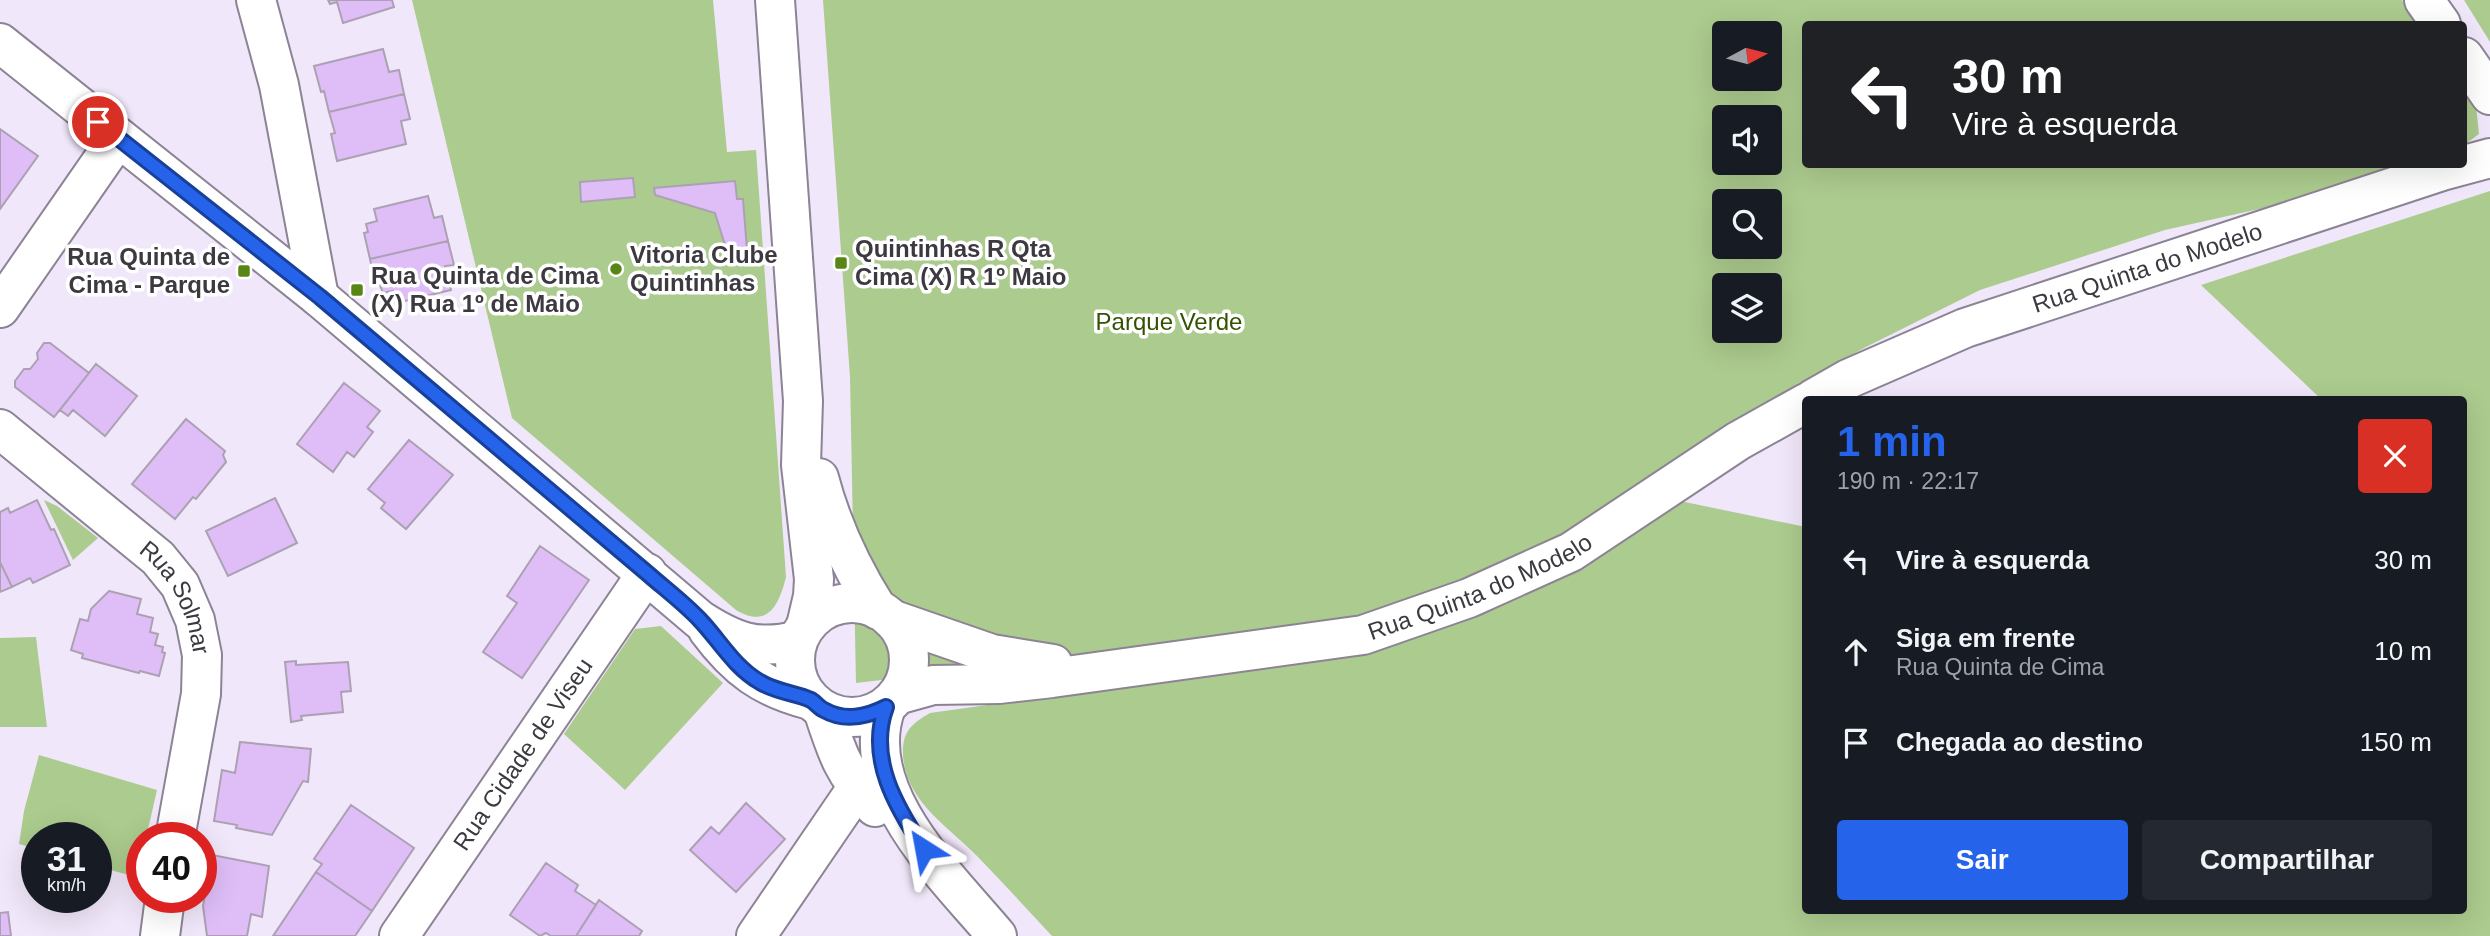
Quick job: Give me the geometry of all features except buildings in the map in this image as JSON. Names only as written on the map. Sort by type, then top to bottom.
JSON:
[{"type":"street","points":[[256,0],[279,85],[320,297]]},
{"type":"street","points":[[775,0],[803,401],[801,465],[814,579],[813,596],[795,656],[796,672],[801,687],[817,705],[843,767],[857,788],[899,831],[924,849]]},
{"type":"street","points":[[2424,0],[2439,21]]},
{"type":"street","points":[[0,43],[320,297],[647,573],[700,620],[720,646],[752,677],[839,716],[871,714],[891,701]]},
{"type":"street","points":[[2467,61],[2490,95]]},
{"type":"street","points":[[0,308],[118,138]]},
{"type":"street","name":"Rua Quinta do Modelo","points":[[2467,164],[2490,158]]},
{"type":"street","name":"Rua Quinta do Modelo","points":[[1818,396],[1848,379],[1965,328],[2454,168]]},
{"type":"street","points":[[803,401],[827,505],[853,565],[885,614],[902,632],[908,648],[909,664],[905,680],[880,722],[879,742],[888,787],[904,820],[924,849],[997,936]]},
{"type":"street","name":"Rua Quinta do Modelo","points":[[891,701],[933,685],[999,684],[1363,635],[1469,598],[1571,552],[1738,441],[1802,405]]},
{"type":"street","name":"Rua Solmar","points":[[0,429],[158,558],[180,585],[195,620],[202,655],[201,694],[178,822]]},
{"type":"street","points":[[0,468],[43,472],[62,482]]},
{"type":"street","name":"Rua Cidade de Viseu","points":[[399,936],[647,573]]},
{"type":"street","points":[[700,620],[730,637],[760,645],[779,645],[802,633],[817,614],[831,607],[847,603],[863,604],[885,614]]},
{"type":"street","name":"Rua Quinta do Modelo","points":[[885,614],[992,654],[1051,664],[1115,668]]},
{"type":"street","points":[[756,936],[857,788]]},
{"type":"street","points":[[160,936],[163,913]]},
{"type":"green space","points":[[412,0],[713,0],[727,152],[756,150],[786,577],[776,605],[764,615],[756,617],[736,610],[512,418]]},
{"type":"green space","name":"Parque Verde","points":[[823,0],[2402,0],[2415,21],[1802,21],[1802,168],[2411,168],[2295,201],[2165,230],[1980,290],[1864,348],[1715,432],[1569,539],[1352,625],[856,683],[850,377]]},
{"type":"green space","points":[[2464,0],[2490,0],[2490,42]]},
{"type":"green space","points":[[2467,85],[2476,105],[2479,134],[2467,143]]},
{"type":"green space","points":[[2490,191],[2490,936],[1052,936],[978,857],[930,812],[920,800],[906,772],[903,747],[906,735],[913,725],[930,713],[1375,651],[1675,500],[1802,526],[1802,914],[2467,914],[2467,396],[2318,396],[2201,285]]},
{"type":"green space","points":[[44,500],[57,506],[98,538],[73,560]]},
{"type":"green space","points":[[661,626],[723,683],[625,790],[564,734],[635,629]]},
{"type":"green space","points":[[36,637],[47,727],[0,727],[0,638]]},
{"type":"green space","points":[[39,755],[157,790],[150,822],[126,822],[126,874],[112,870],[112,822],[22,822]]},
{"type":"place","name":"Quintinhas R Qta Cima (X) R 1º Maio","points":[[841,263]]},
{"type":"place","name":"Vitoria Clube Quintinhas","points":[[616,269]]},
{"type":"place","name":"Rua Quinta de Cima - Parque","points":[[244,271]]},
{"type":"place","name":"Rua Quinta de Cima (X) Rua 1º de Maio","points":[[357,290]]},
{"type":"route","points":[[98,122],[320,297],[647,573],[700,620],[720,646],[745,671],[760,682],[784,693],[810,700],[823,710],[839,716],[871,714],[886,707],[880,722],[879,742],[888,787],[904,820],[924,849]]}]
